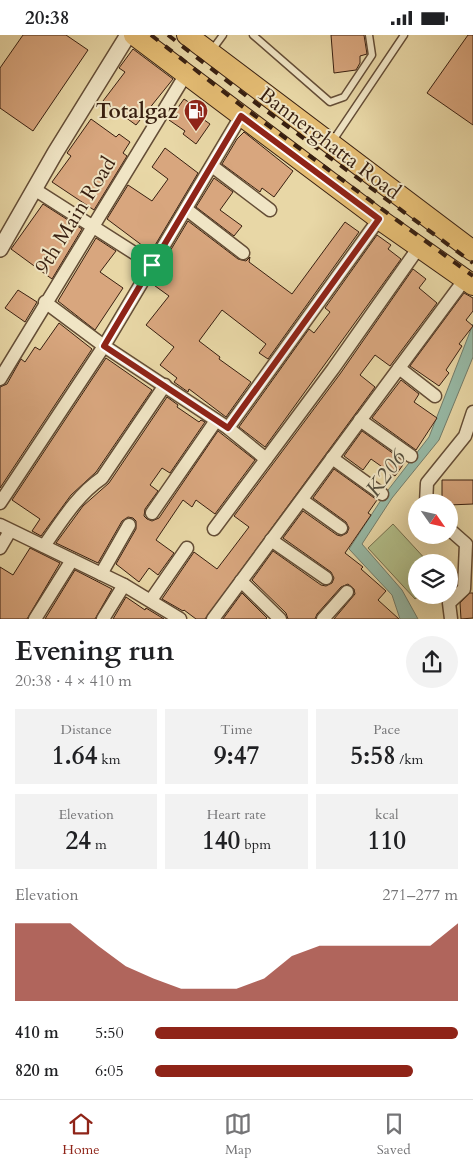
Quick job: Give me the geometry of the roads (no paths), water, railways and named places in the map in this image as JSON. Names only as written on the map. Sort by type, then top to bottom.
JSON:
[{"type":"main road","name":"Bannerghatta Road","points":[[134,35],[379,219],[469,282]]},
{"type":"main road","name":"Bannerghatta Road","points":[[187,35],[473,251]]},
{"type":"street","points":[[0,249],[34,189],[128,35]]},
{"type":"street","name":"9th Main Road","points":[[0,379],[186,74]]},
{"type":"street","points":[[0,503],[104,346],[241,116]]},
{"type":"street","points":[[212,166],[270,210]]},
{"type":"street","points":[[34,189],[152,265]]},
{"type":"street","points":[[186,209],[243,253]]},
{"type":"street","points":[[228,428],[379,219]]},
{"type":"street","points":[[214,529],[419,247]]},
{"type":"street","points":[[214,619],[240,581],[399,368],[469,282]]},
{"type":"street","points":[[46,302],[104,346],[165,385],[215,422],[228,428],[266,459]]},
{"type":"street","points":[[399,368],[435,395]]},
{"type":"street","points":[[44,546],[88,487],[102,478],[165,385]]},
{"type":"street","points":[[426,494],[427,483],[465,436],[473,412]]},
{"type":"street","points":[[360,420],[411,456]]},
{"type":"street","points":[[152,513],[215,422]]},
{"type":"street","points":[[332,458],[382,494]]},
{"type":"street","points":[[302,500],[341,528]]},
{"type":"street","points":[[101,574],[129,525]]},
{"type":"street","points":[[0,548],[5,528],[124,585],[173,617]]},
{"type":"street","points":[[451,619],[449,603],[464,589],[466,544],[458,537]]},
{"type":"street","points":[[271,540],[326,578]]},
{"type":"street","points":[[151,601],[187,547]]},
{"type":"street","points":[[34,619],[72,560]]},
{"type":"street","points":[[240,581],[280,619]]},
{"type":"street","points":[[103,619],[124,585]]},
{"type":"street","points":[[323,619],[347,592]]},
{"type":"lane","points":[[210,53],[224,35]]},
{"type":"lane","points":[[253,35],[330,102],[344,97],[372,55],[369,35]]},
{"type":"lane","points":[[331,143],[404,35]]},
{"type":"railway","points":[[151,35],[243,107],[473,276]]},
{"type":"railway","points":[[168,35],[249,98],[473,263]]},
{"type":"place","name":"Totalgaz","points":[[196,132]]},
{"type":"water label","name":"K206","points":[[385,473]]}]
